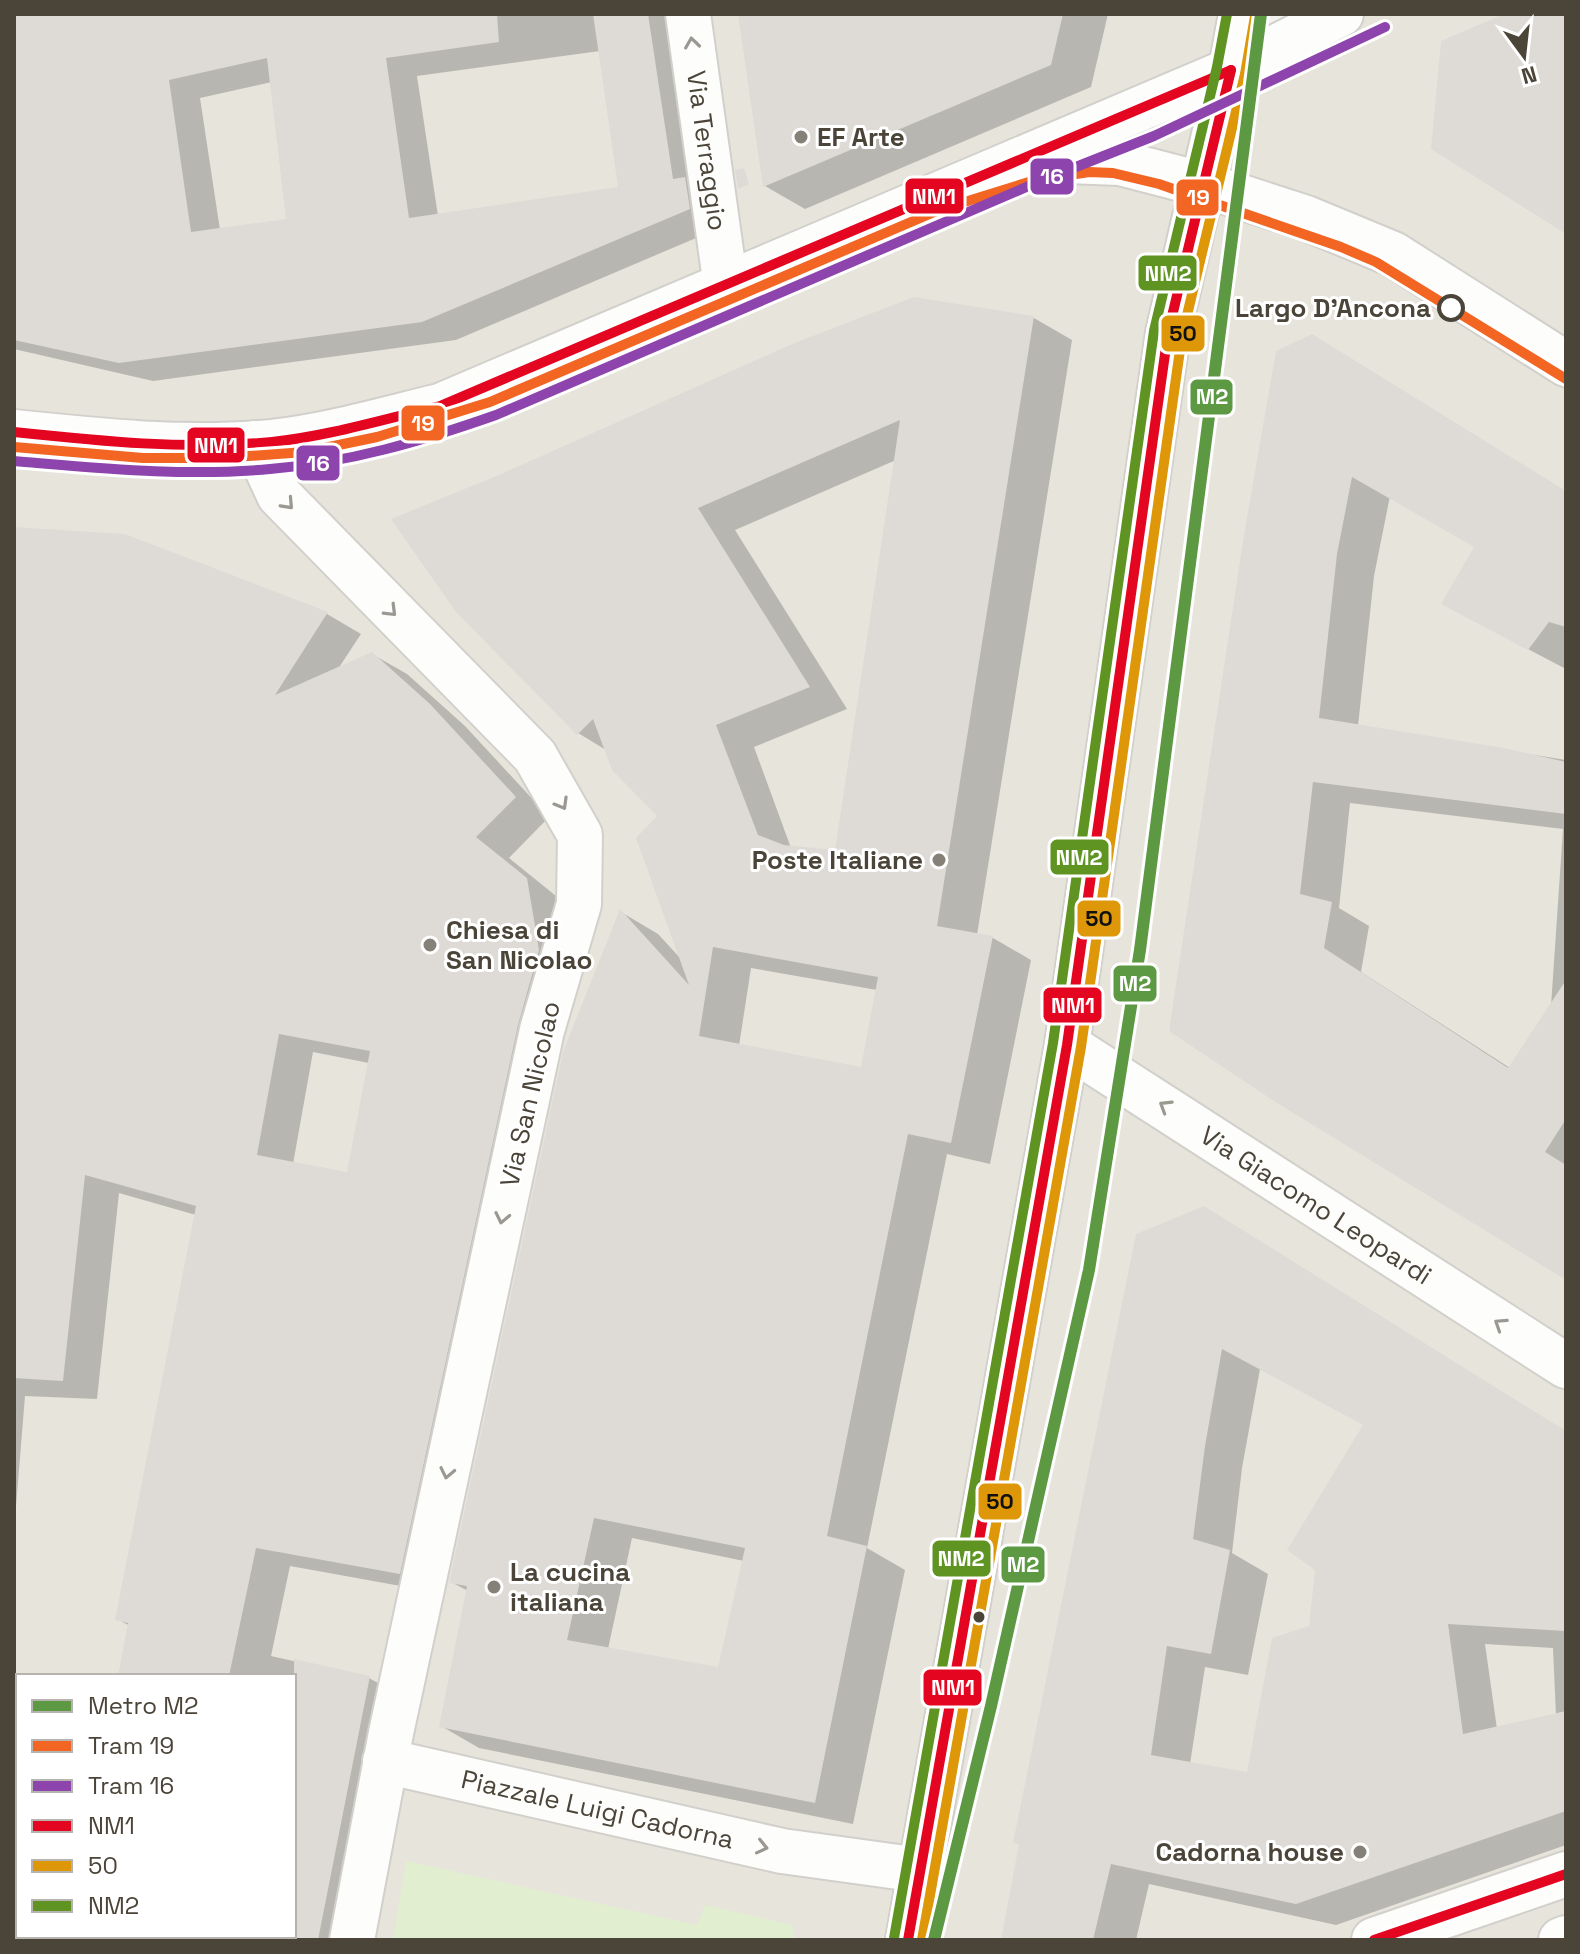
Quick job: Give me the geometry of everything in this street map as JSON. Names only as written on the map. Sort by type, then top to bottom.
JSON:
[{"type":"street","name":"Via Terraggio","points":[[688,14],[726,287]]},
{"type":"street","points":[[908,1940],[1067,1045],[1168,333],[1231,70],[1241,14]]},
{"type":"street","points":[[1231,70],[1286,14]]},
{"type":"street","points":[[14,432],[102,441],[203,446],[255,443],[340,429],[440,406],[1231,70],[1341,14]]},
{"type":"street","points":[[968,183],[1067,161],[1120,163],[1203,185],[1306,218],[1393,254],[1566,364]]},
{"type":"street","points":[[14,408],[102,441]]},
{"type":"street","name":"Via San Nicolao","points":[[255,443],[279,495],[535,756],[580,835],[579,904],[542,1030],[385,1761]]},
{"type":"street","name":"Via Giacomo Leopardi","points":[[1067,1045],[1566,1366]]},
{"type":"street","points":[[352,1940],[385,1761]]},
{"type":"street","name":"Piazzale Luigi Cadorna","points":[[385,1761],[782,1851],[920,1870]]},
{"type":"street","points":[[1374,1940],[1566,1874]]},
{"type":"shaded area","points":[[14,14],[1269,14],[1253,30],[1186,196],[1385,267],[1566,382],[1566,1940],[14,1940]]},
{"type":"shaded area","points":[[1295,14],[1566,14],[1566,356],[1210,183],[1236,75]]},
{"type":"green space","points":[[406,1861],[697,1925],[705,1905],[792,1925],[795,1940],[393,1940]]},
{"type":"building","points":[[14,14],[497,14],[499,42],[386,58],[409,218],[618,187],[593,14],[648,14],[673,179],[685,177],[690,209],[422,322],[119,363],[14,340]],"holes":[[[267,58],[286,219],[191,232],[169,80]]]},
{"type":"building","points":[[738,14],[1063,14],[1051,65],[763,187]]},
{"type":"building","points":[[1504,14],[1566,14],[1566,234],[1431,149],[1441,41]]},
{"type":"building","points":[[744,168],[749,184],[738,189],[735,170]]},
{"type":"building","points":[[914,297],[1034,316],[937,926],[993,936],[951,1143],[908,1134],[827,1536],[867,1546],[815,1803],[439,1727],[467,1586],[449,1583],[563,1052],[620,909],[689,985],[636,838],[657,816],[612,770],[593,719],[577,735],[456,612],[391,519],[499,475],[792,344]],"holes":[[[900,420],[835,850],[784,845],[758,835],[716,725],[810,687],[698,508]],[[713,947],[878,977],[861,1067],[699,1036]],[[594,1518],[745,1548],[718,1667],[567,1640]]]},
{"type":"building","points":[[1312,334],[1566,491],[1566,627],[1549,622],[1528,650],[1441,604],[1474,547],[1352,477],[1337,554],[1319,718],[1504,748],[1566,762],[1566,814],[1313,782],[1300,894],[1332,902],[1324,948],[1508,1068],[1566,980],[1566,1119],[1545,1152],[1566,1165],[1566,1280],[1277,1103],[1169,1031],[1243,541],[1276,351]]},
{"type":"building","points":[[14,527],[125,534],[328,612],[275,695],[372,652],[430,704],[516,797],[476,837],[527,878],[539,950],[518,1025],[400,1574],[256,1548],[229,1674],[118,1674],[128,1623],[115,1620],[196,1206],[85,1175],[63,1381],[14,1378]],"holes":[[[279,1034],[370,1051],[347,1172],[257,1155]]]},
{"type":"building","points":[[1204,1206],[1566,1431],[1566,1631],[1448,1624],[1463,1734],[1566,1711],[1566,1811],[1296,1904],[1111,1864],[1093,1940],[1001,1940],[1019,1844],[1013,1843],[1136,1234]],"holes":[[[1222,1349],[1363,1425],[1287,1550],[1315,1570],[1309,1626],[1272,1638],[1247,1772],[1151,1755],[1167,1646],[1211,1654],[1230,1550],[1193,1539]]]},
{"type":"building","points":[[294,1659],[370,1676],[318,1940],[294,1940]]},
{"type":"metro line","name":"M2","points":[[934,1940],[991,1706],[1089,1270],[1140,950],[1261,14]]},
{"type":"tram line","name":"16","points":[[14,461],[142,471],[238,471],[328,462],[440,434],[496,415],[1038,182],[1154,136],[1385,27]]},
{"type":"tram line","name":"19","points":[[14,447],[143,458],[221,458],[305,452],[377,437],[490,402],[939,210],[1032,181],[1089,172],[1113,173],[1159,184],[1376,262],[1566,379]]},
{"type":"transit line","name":"NM2","points":[[894,1938],[1053,1043],[1154,331],[1227,14]]},
{"type":"transit line","name":"50","points":[[922,1940],[1081,1047],[1182,336],[1245,74],[1255,16]]},
{"type":"transit line","name":"NM1","points":[[14,432],[143,443],[240,444],[314,436],[440,406],[1231,70]]},
{"type":"transit line","name":"NM1","points":[[908,1940],[1067,1045],[1168,333],[1231,70]]},
{"type":"transit line","name":"NM1","points":[[1374,1940],[1566,1874]]},
{"type":"place","name":"EF Arte","points":[[801,137]]},
{"type":"place","name":"Largo D'Ancona","points":[[1451,308]]},
{"type":"place","name":"Poste Italiane","points":[[939,860]]},
{"type":"place","name":"Chiesa di San Nicolao","points":[[430,945]]},
{"type":"place","name":"La cucina italiana","points":[[494,1587]]},
{"type":"place","name":"Cadorna house","points":[[1360,1852]]}]
